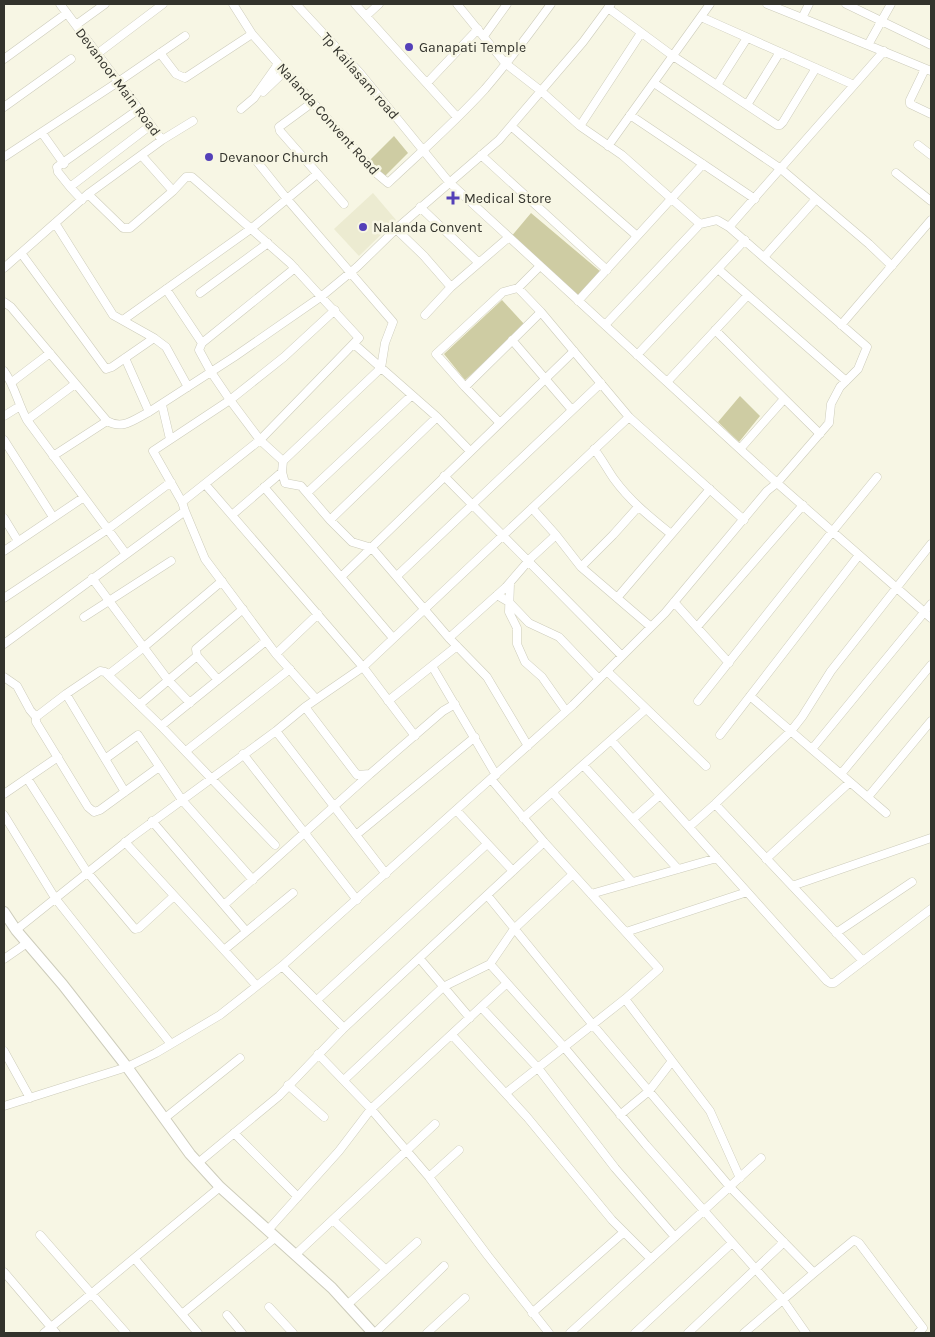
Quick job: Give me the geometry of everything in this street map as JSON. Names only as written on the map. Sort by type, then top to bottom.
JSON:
[{"type":"street","name":"Devanoor Main Road","points":[[4,268],[85,197],[162,140],[60,4]]},
{"type":"street","points":[[76,25],[105,4]]},
{"type":"street","points":[[97,54],[163,4]]},
{"type":"street","name":"Nalanda Convent Road","points":[[232,4],[252,34],[278,64],[376,173],[388,183],[424,150],[484,89],[551,4]]},
{"type":"street","name":"Tp Kailasam road","points":[[296,4],[360,73],[449,182],[777,483],[931,618]]},
{"type":"street","points":[[355,4],[457,117]]},
{"type":"street","points":[[366,16],[379,4]]},
{"type":"street","points":[[457,4],[506,63],[580,126],[622,155],[700,224]]},
{"type":"street","points":[[427,84],[507,4]]},
{"type":"street","points":[[608,146],[710,4]]},
{"type":"street","points":[[767,4],[928,70],[910,100],[910,104],[931,114]]},
{"type":"street","points":[[802,18],[809,4]]},
{"type":"street","points":[[846,4],[931,45]]},
{"type":"street","points":[[868,45],[891,4]]},
{"type":"street","points":[[4,302],[11,307],[106,421],[116,426],[123,425],[162,405],[322,296],[350,273],[420,207],[512,126],[583,42],[610,6],[673,56],[780,125],[784,122],[816,68]]},
{"type":"street","points":[[4,59],[67,13]]},
{"type":"street","points":[[701,17],[854,85]]},
{"type":"street","points":[[580,126],[641,32]]},
{"type":"street","points":[[160,53],[176,74],[184,78],[252,34]]},
{"type":"street","points":[[4,157],[185,36]]},
{"type":"street","points":[[717,85],[747,38]]},
{"type":"street","points":[[730,227],[884,51]]},
{"type":"street","points":[[747,105],[780,52]]},
{"type":"street","points":[[4,107],[71,59]]},
{"type":"street","points":[[241,109],[254,98],[278,64]]},
{"type":"street","points":[[258,98],[285,71]]},
{"type":"street","points":[[654,83],[781,170],[869,244],[892,266]]},
{"type":"street","points":[[313,102],[279,127],[280,131],[344,204]]},
{"type":"street","points":[[139,109],[56,170],[70,187],[123,228],[130,228],[173,191],[186,177],[192,177],[252,228],[295,268],[359,338],[260,440],[182,502]]},
{"type":"street","points":[[630,115],[755,199]]},
{"type":"street","points":[[162,140],[193,121]]},
{"type":"street","points":[[70,187],[151,125]]},
{"type":"street","points":[[512,126],[637,236]]},
{"type":"street","points":[[42,133],[64,164]]},
{"type":"street","points":[[918,145],[931,155]]},
{"type":"street","points":[[481,155],[607,270]]},
{"type":"street","points":[[142,156],[173,191]]},
{"type":"street","points":[[255,159],[393,322],[385,343],[382,368],[283,461],[282,472],[285,483],[301,486],[352,542],[372,548],[424,609],[490,681],[528,746]]},
{"type":"street","points":[[578,301],[703,164]]},
{"type":"street","points":[[896,173],[931,201]]},
{"type":"street","points":[[123,320],[252,228],[317,174]]},
{"type":"street","points":[[764,257],[816,199]]},
{"type":"street","points":[[420,207],[479,263]]},
{"type":"street","points":[[4,1106],[127,1067],[220,1016],[256,985],[282,966],[357,900],[566,711],[651,627],[767,491],[777,483],[829,423],[831,404],[840,387],[858,370],[866,347],[730,227],[717,220],[700,224],[605,325]]},
{"type":"street","points":[[841,325],[931,220]]},
{"type":"street","points":[[55,223],[113,315],[154,338],[166,347],[188,387]]},
{"type":"street","points":[[396,229],[424,256],[451,287]]},
{"type":"street","points":[[425,315],[451,287],[509,237]]},
{"type":"street","points":[[637,355],[745,240]]},
{"type":"street","points":[[200,293],[268,243]]},
{"type":"street","points":[[21,253],[106,369],[112,367],[154,338]]},
{"type":"street","points":[[500,423],[436,354],[503,292],[518,288],[540,266]]},
{"type":"street","points":[[283,461],[260,440],[211,372],[199,350],[202,343],[295,268]]},
{"type":"street","points":[[718,269],[846,381]]},
{"type":"street","points":[[518,288],[541,312],[629,417],[744,520]]},
{"type":"street","points":[[166,289],[202,343]]},
{"type":"street","points":[[667,382],[747,296]]},
{"type":"street","points":[[316,699],[276,654],[202,552],[182,502],[153,450],[230,400],[284,357],[335,310]]},
{"type":"street","points":[[465,387],[541,312]]},
{"type":"street","points":[[715,330],[820,434]]},
{"type":"street","points":[[512,340],[572,410]]},
{"type":"street","points":[[354,344],[437,416],[470,451]]},
{"type":"street","points":[[341,577],[574,351]]},
{"type":"street","points":[[12,382],[50,354]]},
{"type":"street","points":[[125,358],[149,412]]},
{"type":"street","points":[[4,371],[12,382],[27,420],[126,554]]},
{"type":"street","points":[[397,576],[601,382]]},
{"type":"street","points":[[27,420],[75,384]]},
{"type":"street","points":[[307,493],[412,395]]},
{"type":"street","points":[[740,449],[784,399]]},
{"type":"street","points":[[162,405],[170,440]]},
{"type":"street","points":[[4,416],[20,406]]},
{"type":"street","points":[[330,520],[437,416]]},
{"type":"street","points":[[16,930],[152,821],[276,731],[305,707],[363,667],[629,417]]},
{"type":"street","points":[[53,456],[106,421]]},
{"type":"street","points":[[4,440],[53,517]]},
{"type":"street","points":[[594,449],[614,478],[638,507],[671,534]]},
{"type":"street","points":[[232,515],[282,472]]},
{"type":"street","points":[[444,476],[622,656]]},
{"type":"street","points":[[698,702],[832,532],[878,477]]},
{"type":"street","points":[[4,598],[108,529],[171,482]]},
{"type":"street","points":[[205,484],[363,667],[415,736]]},
{"type":"street","points":[[264,487],[393,638]]},
{"type":"street","points":[[617,598],[710,489]]},
{"type":"street","points":[[4,551],[84,497]]},
{"type":"street","points":[[697,628],[803,505]]},
{"type":"street","points":[[581,567],[638,507]]},
{"type":"street","points":[[532,508],[581,567],[651,627]]},
{"type":"street","points":[[4,644],[185,511]]},
{"type":"street","points":[[4,518],[18,541]]},
{"type":"street","points":[[450,638],[510,583],[528,561],[556,535]]},
{"type":"street","points":[[689,827],[791,731],[802,717],[824,679],[931,544]]},
{"type":"street","points":[[720,735],[859,556]]},
{"type":"street","points":[[84,617],[171,561]]},
{"type":"street","points":[[92,578],[168,680],[190,703]]},
{"type":"street","points":[[108,675],[222,581]]},
{"type":"street","points":[[510,583],[509,612],[517,628],[517,644],[525,662],[542,677],[566,711]]},
{"type":"street","points":[[497,595],[509,602],[529,623],[559,637],[599,679]]},
{"type":"street","points":[[674,602],[729,663]]},
{"type":"street","points":[[812,749],[931,604]]},
{"type":"street","points":[[218,680],[197,656],[196,649],[243,609]]},
{"type":"street","points":[[276,654],[318,614]]},
{"type":"street","points":[[517,628],[529,623]]},
{"type":"street","points":[[162,726],[266,640]]},
{"type":"street","points":[[388,701],[457,646]]},
{"type":"street","points":[[139,705],[197,656]]},
{"type":"street","points":[[841,774],[931,665]]},
{"type":"street","points":[[432,666],[475,737],[494,777],[524,818],[572,874],[659,969],[593,1025],[506,1093]]},
{"type":"street","points":[[186,751],[290,669]]},
{"type":"street","points":[[36,717],[66,694],[100,671],[103,671],[162,726],[275,844]]},
{"type":"street","points":[[607,671],[706,766]]},
{"type":"street","points":[[4,677],[17,686],[36,717],[36,722],[88,807],[94,812],[100,810],[159,767]]},
{"type":"street","points":[[66,694],[125,792]]},
{"type":"street","points":[[750,696],[886,813]]},
{"type":"street","points":[[224,905],[370,774],[443,711],[455,704]]},
{"type":"street","points":[[305,707],[357,776],[370,774]]},
{"type":"street","points":[[524,818],[646,709]]},
{"type":"street","points":[[868,797],[930,724]]},
{"type":"street","points":[[276,731],[386,874]]},
{"type":"street","points":[[105,759],[138,735],[182,800],[253,880]]},
{"type":"street","points":[[356,836],[475,737]]},
{"type":"street","points":[[611,740],[830,983],[834,983],[931,909]]},
{"type":"street","points":[[243,754],[357,900]]},
{"type":"street","points":[[4,794],[58,757]]},
{"type":"street","points":[[583,765],[678,869]]},
{"type":"street","points":[[27,778],[87,872],[135,929],[139,928],[174,896]]},
{"type":"street","points":[[766,859],[850,782]]},
{"type":"street","points":[[552,792],[632,882]]},
{"type":"street","points":[[632,819],[660,795]]},
{"type":"street","points":[[715,804],[863,961]]},
{"type":"street","points":[[456,810],[513,871]]},
{"type":"street","points":[[4,815],[55,898],[171,1044]]},
{"type":"street","points":[[152,821],[246,931]]},
{"type":"street","points":[[792,886],[931,838]]},
{"type":"street","points":[[125,842],[256,985]]},
{"type":"street","points":[[198,1163],[279,1096],[344,1028],[544,842]]},
{"type":"street","points":[[316,1000],[487,844]]},
{"type":"street","points":[[591,894],[717,858]]},
{"type":"street","points":[[344,1080],[444,987],[490,964],[514,929],[572,874]]},
{"type":"street","points":[[836,933],[912,882]]},
{"type":"street","points":[[224,950],[293,892]]},
{"type":"street","points":[[626,932],[748,892]]},
{"type":"street","points":[[487,895],[593,1025],[730,1187],[814,1273]]},
{"type":"street","points":[[4,912],[16,930],[64,985],[198,1163],[220,1187],[332,1288],[371,1332],[444,1266]]},
{"type":"street","points":[[4,959],[27,943]]},
{"type":"street","points":[[420,959],[470,1018]]},
{"type":"street","points":[[490,964],[783,1300],[806,1333]]},
{"type":"street","points":[[282,966],[344,1028]]},
{"type":"street","points":[[182,1314],[272,1234],[298,1197],[339,1151],[372,1109],[507,983]]},
{"type":"street","points":[[625,999],[710,1111],[740,1178]]},
{"type":"street","points":[[481,1007],[538,1068],[615,1168],[675,1237]]},
{"type":"street","points":[[452,1035],[506,1093],[650,1260]]},
{"type":"street","points":[[4,1052],[30,1098]]},
{"type":"street","points":[[318,1054],[372,1109],[429,1177],[549,1333]]},
{"type":"street","points":[[164,1118],[240,1058]]},
{"type":"street","points":[[620,1115],[649,1091],[672,1061]]},
{"type":"street","points":[[288,1085],[324,1117]]},
{"type":"street","points":[[295,1255],[435,1124]]},
{"type":"street","points":[[234,1132],[298,1197]]},
{"type":"street","points":[[429,1177],[459,1150]]},
{"type":"street","points":[[570,1333],[761,1158]]},
{"type":"street","points":[[44,1333],[53,1330],[92,1294],[220,1187]]},
{"type":"street","points":[[333,1220],[386,1270]]},
{"type":"street","points":[[532,1312],[624,1232]]},
{"type":"street","points":[[40,1235],[126,1333]]},
{"type":"street","points":[[744,1333],[854,1240],[859,1242],[923,1328],[918,1333]]},
{"type":"street","points":[[347,1305],[417,1242]]},
{"type":"street","points":[[635,1333],[732,1242]]},
{"type":"street","points":[[688,1333],[784,1242]]},
{"type":"street","points":[[135,1259],[198,1333]]},
{"type":"street","points":[[4,1272],[53,1330]]},
{"type":"street","points":[[427,1333],[465,1298]]},
{"type":"street","points":[[269,1307],[293,1333]]},
{"type":"street","points":[[226,1315],[242,1333]]},
{"type":"shaded area","points":[[394,136],[408,153],[384,177],[370,160]]},
{"type":"shaded area","name":"Nalanda Convent","points":[[373,193],[396,220],[359,256],[334,229]]},
{"type":"shaded area","points":[[531,213],[601,272],[580,297],[510,238]]},
{"type":"shaded area","points":[[502,300],[525,325],[465,380],[444,354]]},
{"type":"shaded area","points":[[740,396],[760,416],[739,442],[718,422]]},
{"type":"place","name":"Ganapati Temple","points":[[409,47]]},
{"type":"place","name":"Devanoor Church","points":[[209,157]]},
{"type":"place","name":"Medical Store","points":[[453,198]]},
{"type":"place","name":"Nalanda Convent","points":[[363,227]]}]
